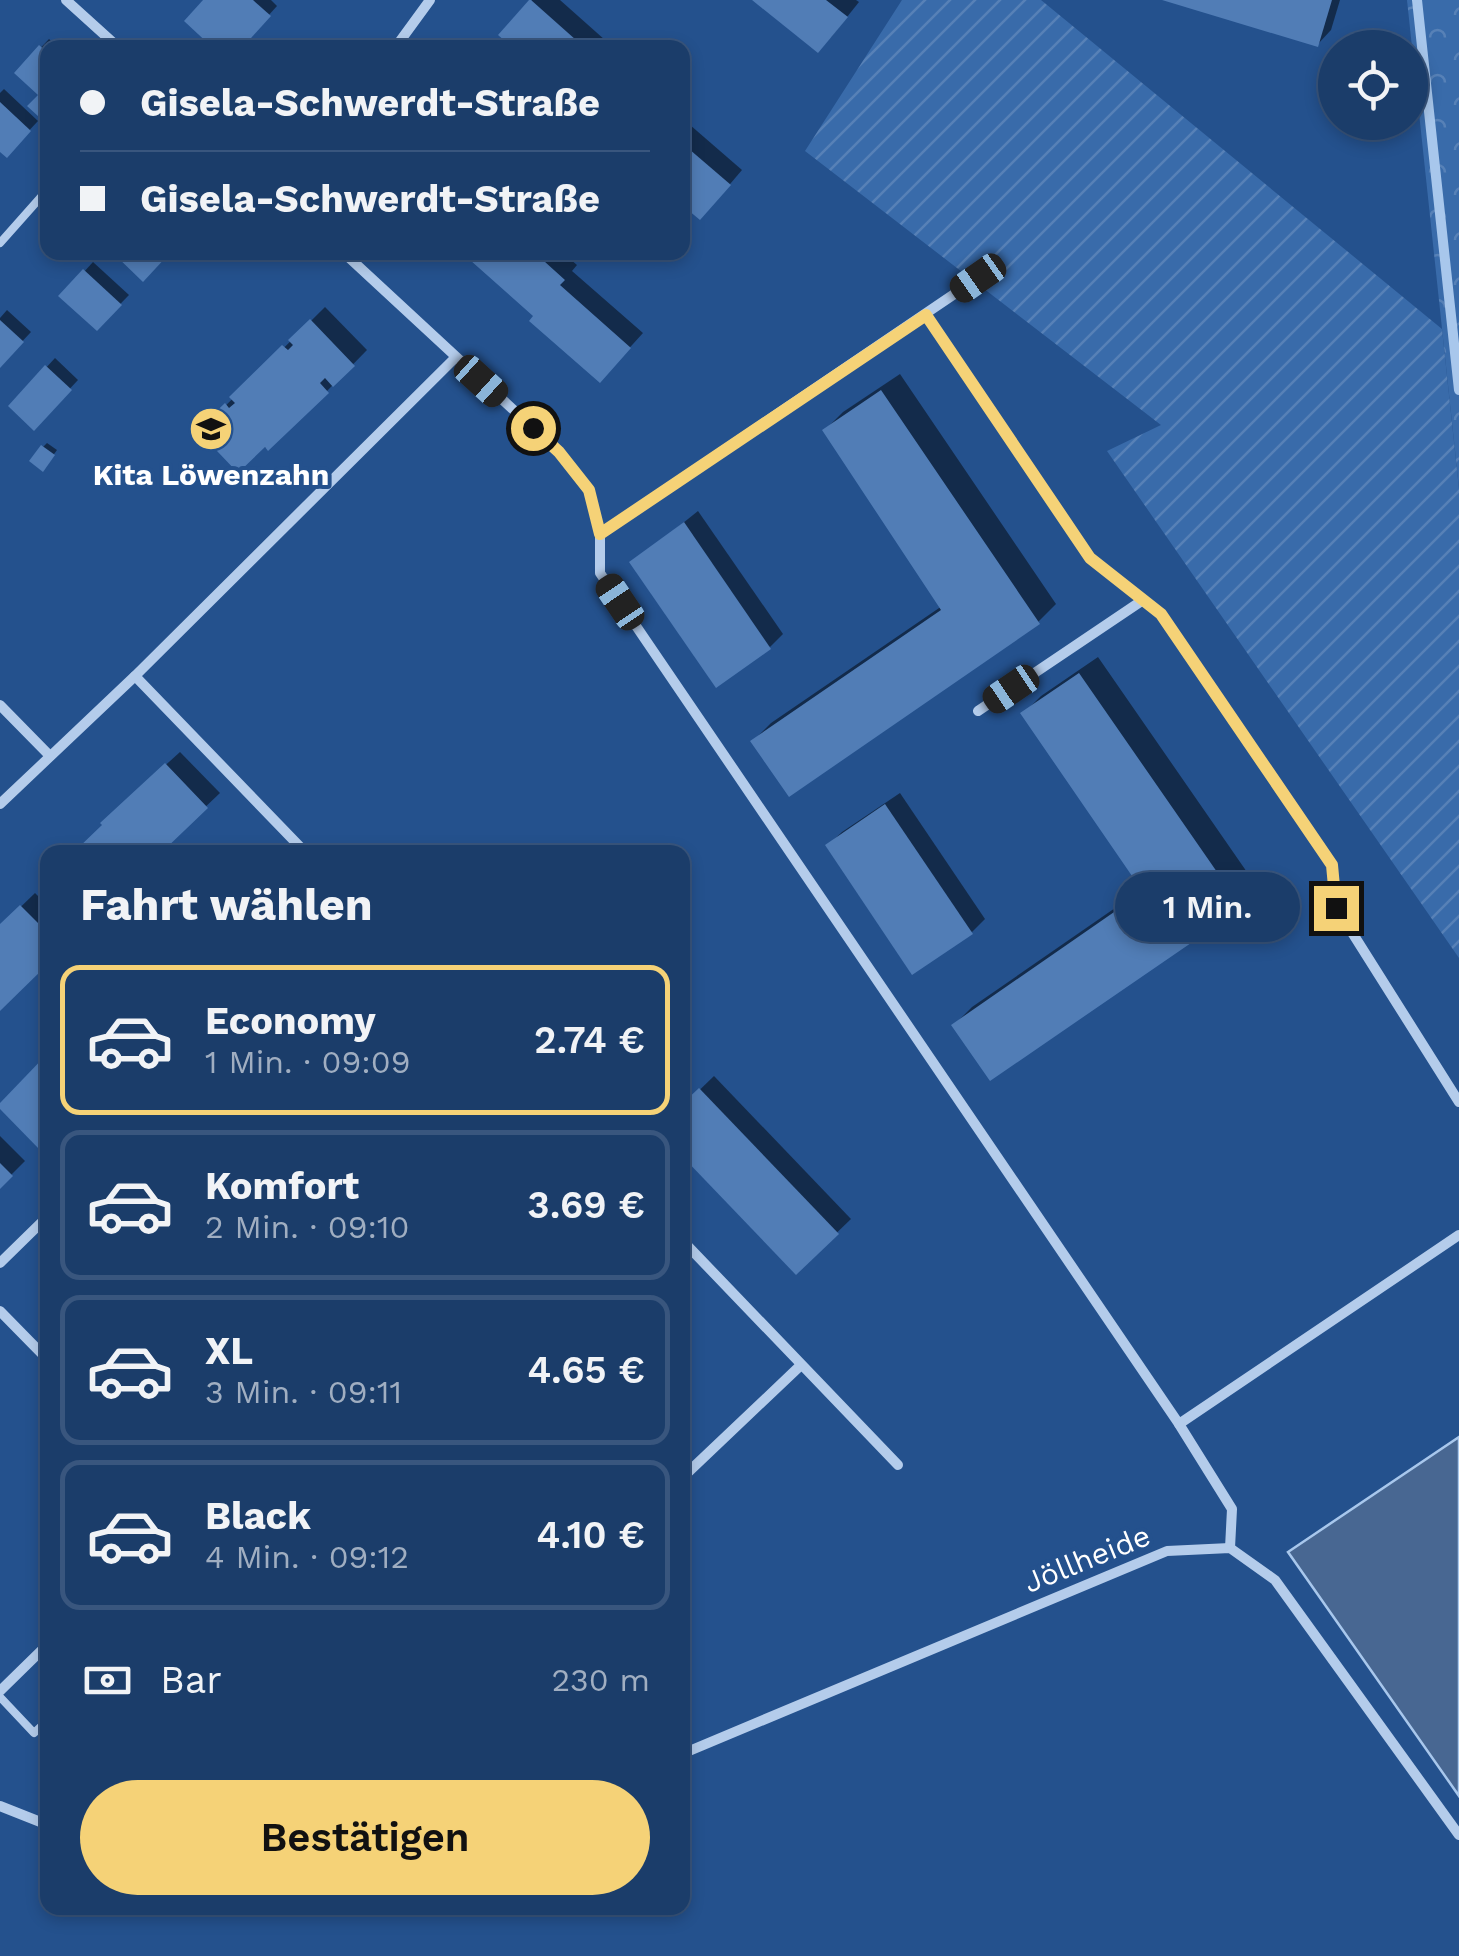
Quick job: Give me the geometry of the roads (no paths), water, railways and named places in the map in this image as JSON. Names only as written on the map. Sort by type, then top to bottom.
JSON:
[{"type":"street","points":[[66,0],[110,40]]},
{"type":"street","points":[[400,40],[430,0]]},
{"type":"street","points":[[351,260],[559,452],[589,490],[600,534],[600,572],[1180,1424],[1232,1509],[1230,1548],[1276,1580],[1459,1835]]},
{"type":"street","points":[[600,534],[978,278]]},
{"type":"street","points":[[926,315],[1090,558],[1161,614],[1332,865],[1336,908],[1459,1102]]},
{"type":"street","points":[[0,804],[135,676],[455,358]]},
{"type":"street","points":[[978,712],[1143,600]]},
{"type":"street","points":[[135,676],[298,845]]},
{"type":"street","points":[[0,705],[50,756]]},
{"type":"street","points":[[0,1263],[40,1224]]},
{"type":"street","points":[[1180,1424],[1459,1235]]},
{"type":"street","points":[[690,1248],[898,1465]]},
{"type":"street","points":[[0,1312],[40,1352]]},
{"type":"street","points":[[690,1470],[801,1365]]},
{"type":"street","name":"Jöllheide","points":[[690,1751],[1167,1552],[1230,1548]]},
{"type":"street","points":[[0,1694],[40,1652]]},
{"type":"street","points":[[0,1806],[40,1822]]},
{"type":"lane","points":[[0,242],[40,198]]},
{"type":"lane","points":[[0,1694],[34,1733],[40,1727]]},
{"type":"waterway","points":[[1417,0],[1459,390]]},
{"type":"place","name":"Kita Löwenzahn","points":[[211,429]]}]
